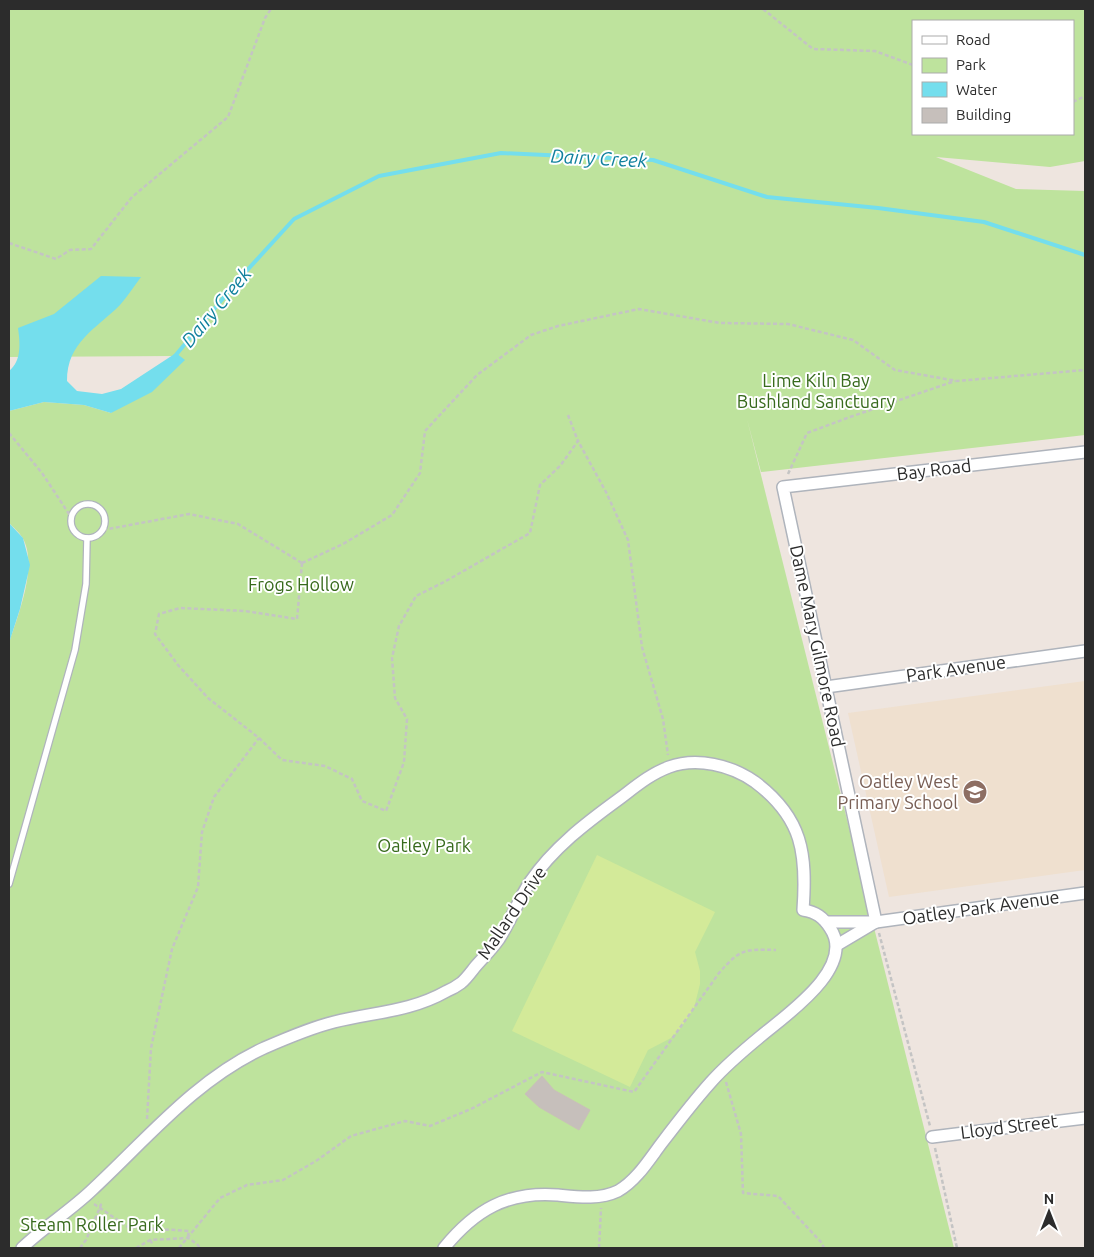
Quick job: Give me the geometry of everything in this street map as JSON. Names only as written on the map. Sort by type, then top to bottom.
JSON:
[{"type":"street","name":"Bay Road","points":[[783,487],[1085,452]]},
{"type":"street","name":"Dame Mary Gilmore Road","points":[[783,487],[876,922]]},
{"type":"street","name":"Park Avenue","points":[[826,687],[1085,651]]},
{"type":"street","name":"Mallard Drive","points":[[22,1248],[89,1193],[204,1085],[233,1064],[296,1035],[319,1027],[418,1005],[460,984],[499,939],[529,884],[558,848],[582,827],[642,782],[670,767],[691,763],[725,767],[747,778],[768,793],[789,817],[802,847],[806,875],[803,910],[816,913],[826,922],[876,922]]},
{"type":"street","name":"Oatley Park Avenue","points":[[876,922],[1085,893]]},
{"type":"street","points":[[444,1248],[470,1220],[492,1206],[506,1200],[535,1194],[581,1198],[602,1196],[618,1191],[634,1178],[698,1096],[723,1069],[792,1011],[824,980],[837,945],[833,932],[826,922]]},
{"type":"street","points":[[837,945],[876,922]]},
{"type":"street","name":"Lloyd Street","points":[[932,1136],[1085,1118]]},
{"type":"lane","points":[[86,503],[102,509],[106,519],[103,530],[96,536],[87,538],[74,531],[71,517],[76,508],[86,503]]},
{"type":"lane","points":[[9,884],[75,650],[85,591],[87,538]]},
{"type":"path","points":[[9,243],[56,258],[70,250],[91,249],[132,197],[228,117],[265,18],[271,9]]},
{"type":"path","points":[[763,9],[813,49],[875,51],[912,65]]},
{"type":"path","points":[[302,564],[343,544],[392,515],[420,473],[425,431],[477,375],[532,334],[558,326],[640,309],[720,323],[788,324],[853,340],[895,370],[958,381]]},
{"type":"path","points":[[783,487],[807,433],[958,381],[1085,370]]},
{"type":"path","points":[[568,415],[578,441],[606,492],[628,540],[642,647],[663,719],[670,767]]},
{"type":"path","points":[[9,433],[42,473],[71,517]]},
{"type":"path","points":[[302,564],[297,619],[245,610],[180,608],[159,614],[155,634],[178,665],[208,698],[259,738],[282,760],[324,766],[352,779],[362,800],[386,811],[404,762],[407,728],[407,719],[396,698],[392,658],[400,626],[416,596],[530,533],[540,485],[560,466],[578,441]]},
{"type":"path","points":[[103,530],[189,514],[238,524],[302,564]]},
{"type":"path","points":[[146,1138],[151,1048],[172,949],[198,887],[202,832],[214,797],[259,738]]},
{"type":"path","points":[[876,922],[932,1136],[957,1248]]},
{"type":"path","points":[[180,1248],[220,1198],[247,1185],[283,1180],[316,1161],[351,1136],[405,1121],[430,1126],[471,1109],[542,1072],[634,1092],[719,973],[734,957],[749,949],[776,950]]},
{"type":"path","points":[[723,1069],[741,1134],[743,1193],[778,1196],[821,1242],[824,1248]]},
{"type":"path","points":[[89,1193],[90,1200],[128,1227],[189,1231],[188,1238]]},
{"type":"path","points":[[599,1248],[602,1196]]},
{"type":"path","points":[[80,1248],[86,1240],[101,1206],[98,1202]]},
{"type":"path","points":[[136,1248],[150,1240],[188,1238],[200,1248]]},
{"type":"path","points":[[150,1240],[152,1245]]},
{"type":"shaded area","name":"Oatley West Primary School","points":[[1085,681],[1085,870],[889,897],[848,713]]},
{"type":"green space","name":"Oatley Park","points":[[9,9],[1085,9],[1085,161],[1050,167],[936,157],[1016,189],[1085,191],[1085,435],[761,472],[747,419],[954,1248],[9,1248],[9,643],[22,604],[28,575],[28,561],[27,548],[22,537],[9,523],[9,411],[44,402],[84,405],[111,413],[175,356],[9,357]]},
{"type":"green space","points":[[597,855],[715,912],[695,952],[700,971],[700,984],[694,1008],[680,1029],[671,1038],[648,1050],[630,1087],[512,1031]]},
{"type":"water","points":[[101,276],[141,277],[120,305],[84,337],[77,346],[68,368],[67,381],[77,391],[102,394],[121,389],[176,353],[185,360],[152,392],[111,413],[84,405],[44,402],[9,411],[9,371],[18,357],[18,328],[54,314]]},
{"type":"water","points":[[9,523],[23,538],[30,565],[20,609],[9,643]]},
{"type":"building","points":[[542,1076],[554,1090],[590,1110],[579,1130],[539,1107],[525,1094]]},
{"type":"waterway","name":"Dairy Creek","points":[[175,356],[240,278],[294,219],[379,176],[501,153],[653,160],[767,197],[878,208],[984,222],[1085,255]]},
{"type":"place","name":"Oatley West Primary School","points":[[975,792]]},
{"type":"park label","name":"Lime Kiln Bay Bushland Sanctuary","points":[[816,391]]},
{"type":"park label","name":"Frogs Hollow","points":[[301,585]]},
{"type":"park label","name":"Steam Roller Park","points":[[92,1225]]}]
